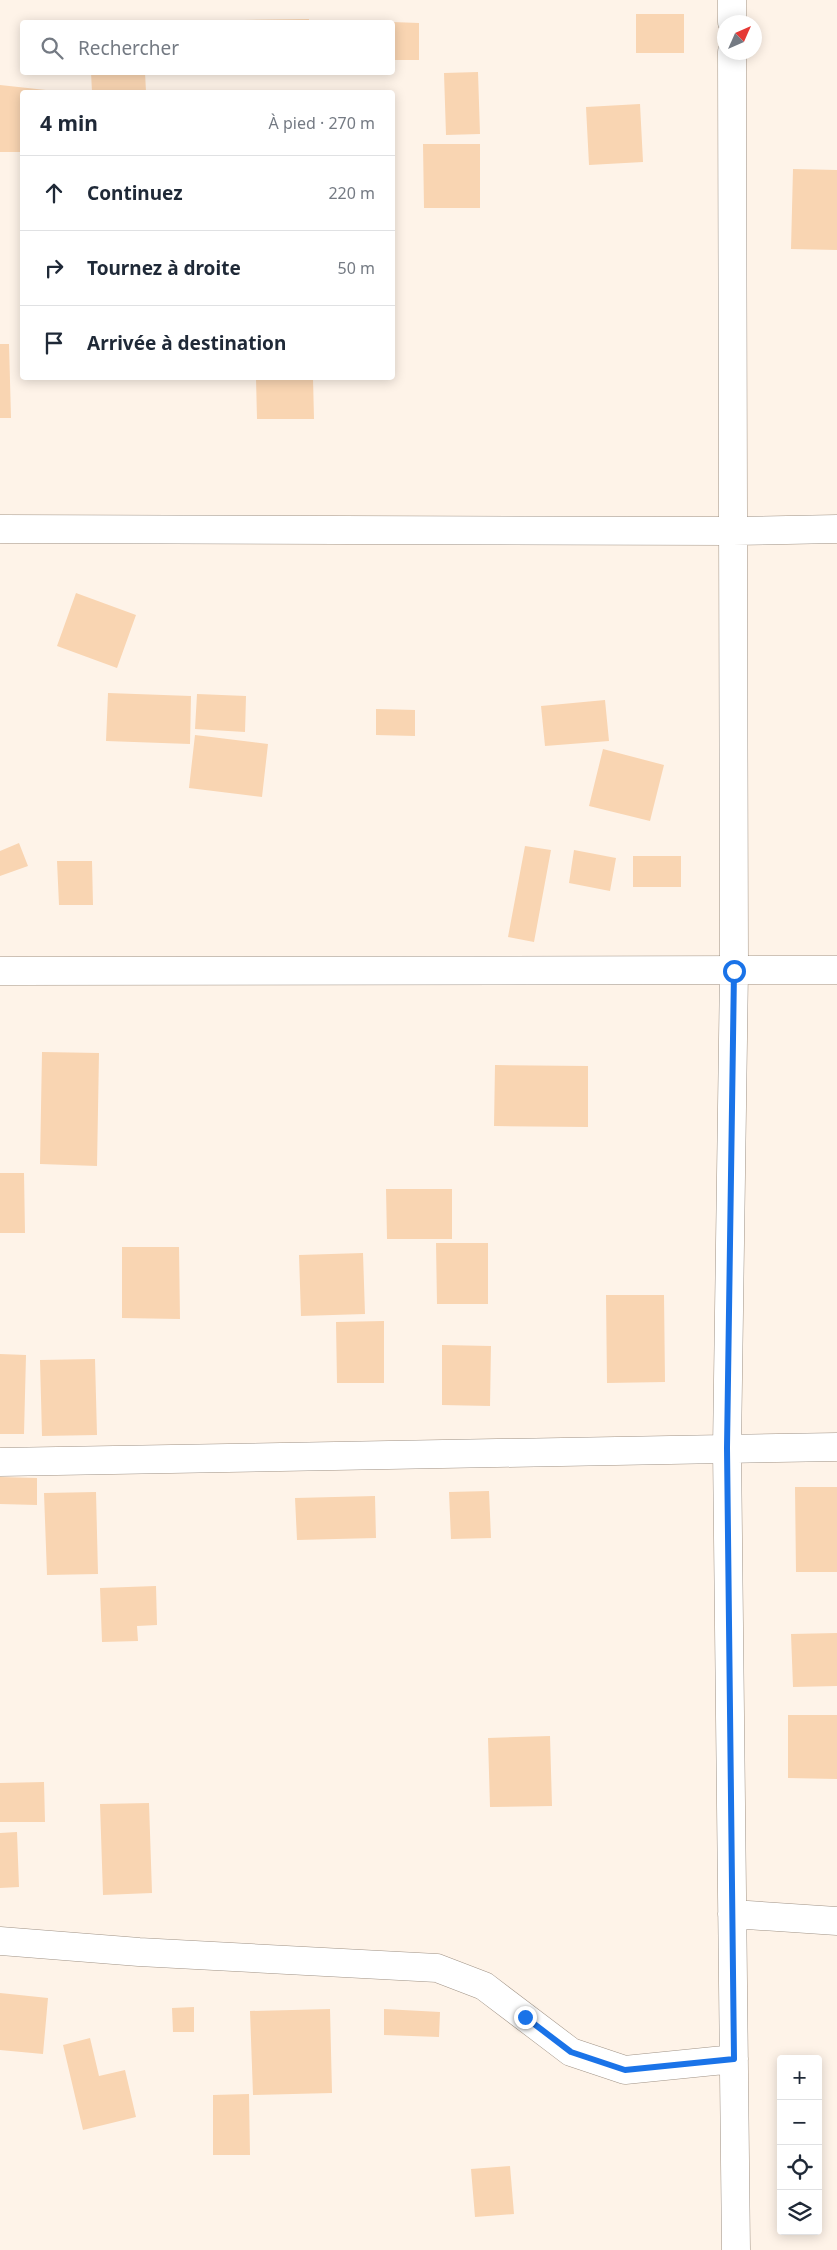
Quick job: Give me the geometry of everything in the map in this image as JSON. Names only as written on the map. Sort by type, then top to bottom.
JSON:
[{"type":"street","points":[[732,0],[732,15]]},
{"type":"street","points":[[732,60],[734,971],[727,1448],[736,2250]]},
{"type":"street","points":[[0,529],[733,532],[837,529]]},
{"type":"street","points":[[0,971],[837,970]]},
{"type":"street","points":[[0,1462],[837,1447]]},
{"type":"street","points":[[732,1914],[837,1921]]},
{"type":"street","points":[[0,1941],[138,1952],[437,1968],[484,1986],[571,2052],[625,2070],[734,2059]]},
{"type":"building","points":[[636,14],[684,14],[684,53],[636,53]]},
{"type":"building","points":[[309,19],[309,20],[244,20]]},
{"type":"building","points":[[395,22],[419,23],[419,60],[395,60]]},
{"type":"building","points":[[478,72],[480,134],[446,135],[444,73]]},
{"type":"building","points":[[91,75],[145,75],[146,90],[92,90]]},
{"type":"building","points":[[0,85],[46,90],[20,90],[20,152],[0,152]]},
{"type":"building","points":[[640,104],[643,162],[589,165],[586,107]]},
{"type":"building","points":[[423,144],[480,144],[480,208],[424,208]]},
{"type":"building","points":[[793,169],[837,170],[837,250],[791,249]]},
{"type":"building","points":[[0,344],[9,344],[11,418],[0,418]]},
{"type":"building","points":[[256,380],[313,380],[314,419],[257,419]]},
{"type":"building","points":[[76,593],[136,615],[117,668],[57,646]]},
{"type":"building","points":[[108,693],[191,696],[190,744],[106,741]]},
{"type":"building","points":[[197,694],[246,696],[245,732],[195,729]]},
{"type":"building","points":[[605,700],[609,741],[545,746],[541,706]]},
{"type":"building","points":[[376,709],[415,710],[415,736],[376,735]]},
{"type":"building","points":[[195,735],[268,744],[262,797],[189,788]]},
{"type":"building","points":[[603,749],[664,765],[650,821],[589,806]]},
{"type":"building","points":[[19,843],[28,866],[0,876],[0,851]]},
{"type":"building","points":[[525,846],[551,850],[534,942],[508,937]]},
{"type":"building","points":[[574,850],[616,858],[610,891],[569,883]]},
{"type":"building","points":[[633,856],[681,856],[681,887],[633,887]]},
{"type":"building","points":[[57,861],[92,861],[93,905],[59,905]]},
{"type":"building","points":[[42,1052],[99,1053],[97,1166],[40,1164]]},
{"type":"building","points":[[495,1065],[588,1066],[588,1127],[494,1126]]},
{"type":"building","points":[[0,1173],[24,1173],[25,1233],[0,1233]]},
{"type":"building","points":[[386,1189],[452,1189],[452,1239],[387,1239]]},
{"type":"building","points":[[436,1243],[488,1243],[488,1304],[437,1304]]},
{"type":"building","points":[[122,1247],[179,1247],[180,1319],[122,1318]]},
{"type":"building","points":[[363,1253],[365,1314],[301,1316],[299,1255]]},
{"type":"building","points":[[606,1295],[664,1295],[665,1382],[607,1383]]},
{"type":"building","points":[[384,1321],[384,1383],[337,1383],[336,1322]]},
{"type":"building","points":[[442,1345],[491,1346],[490,1406],[442,1405]]},
{"type":"building","points":[[0,1354],[26,1355],[24,1434],[0,1434]]},
{"type":"building","points":[[95,1359],[97,1435],[42,1436],[40,1360]]},
{"type":"building","points":[[0,1477],[37,1478],[37,1505],[0,1504]]},
{"type":"building","points":[[795,1487],[837,1487],[837,1572],[796,1572]]},
{"type":"building","points":[[489,1491],[491,1538],[451,1539],[449,1492]]},
{"type":"building","points":[[96,1492],[98,1574],[47,1575],[44,1493]]},
{"type":"building","points":[[375,1496],[376,1538],[297,1540],[295,1498]]},
{"type":"building","points":[[156,1586],[157,1625],[137,1626],[138,1641],[102,1642],[100,1588]]},
{"type":"building","points":[[837,1633],[837,1686],[793,1687],[791,1634]]},
{"type":"building","points":[[788,1715],[837,1715],[837,1779],[788,1778]]},
{"type":"building","points":[[550,1736],[552,1806],[490,1807],[488,1738]]},
{"type":"building","points":[[44,1782],[45,1822],[0,1822],[0,1783]]},
{"type":"building","points":[[149,1803],[152,1893],[103,1895],[100,1804]]},
{"type":"building","points":[[17,1832],[19,1887],[0,1888],[0,1833]]},
{"type":"building","points":[[0,1993],[48,1998],[43,2054],[0,2050]]},
{"type":"building","points":[[194,2007],[194,2032],[173,2032],[172,2008]]},
{"type":"building","points":[[330,2009],[332,2093],[253,2095],[250,2011]]},
{"type":"building","points":[[384,2009],[440,2012],[439,2037],[384,2035]]},
{"type":"building","points":[[90,2038],[99,2076],[125,2070],[136,2117],[83,2130],[63,2045]]},
{"type":"building","points":[[249,2094],[250,2155],[213,2155],[213,2095]]},
{"type":"building","points":[[510,2166],[514,2214],[475,2217],[471,2169]]},
{"type":"route","points":[[525,2017],[571,2052],[625,2070],[734,2059],[727,1448],[734,971]]}]
